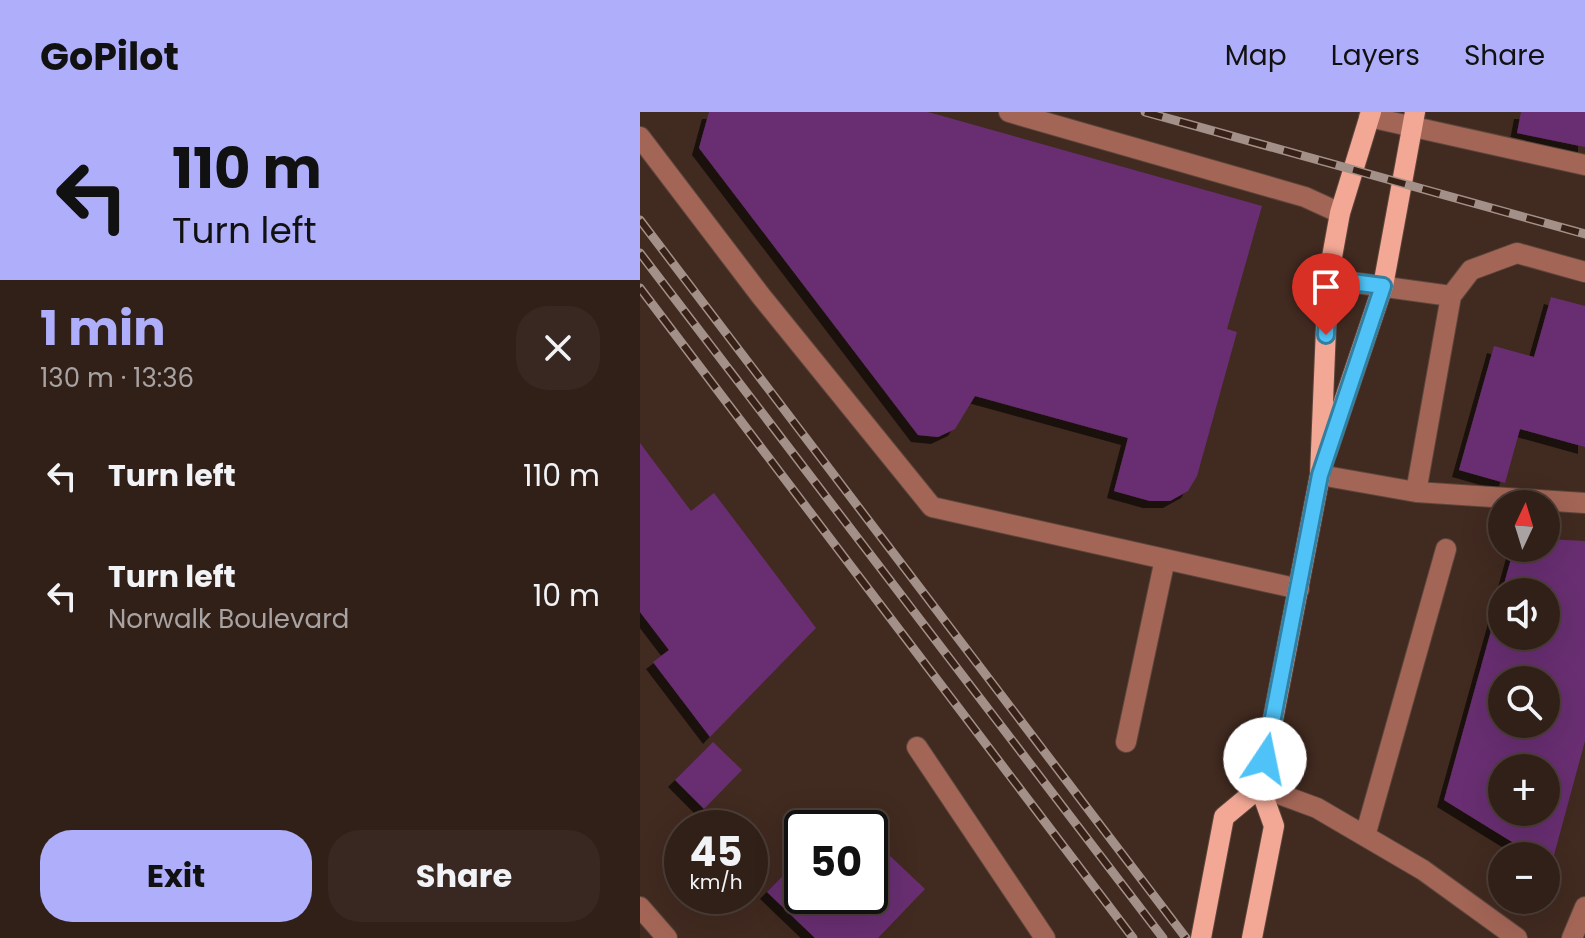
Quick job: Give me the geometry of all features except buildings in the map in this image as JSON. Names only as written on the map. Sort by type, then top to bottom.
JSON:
[{"type":"main road","points":[[1320,475],[1328,279],[1340,213],[1370,114]]},
{"type":"main road","points":[[1252,938],[1274,826],[1260,787],[1320,475],[1383,286],[1414,120]]},
{"type":"main road","points":[[1201,938],[1224,817],[1260,787]]},
{"type":"street","points":[[1009,112],[1305,197],[1340,213]]},
{"type":"street","points":[[1370,114],[1414,120],[1585,165]]},
{"type":"street","points":[[640,137],[761,296],[932,507],[1299,589]]},
{"type":"street","points":[[1416,492],[1451,296],[1471,270],[1517,253],[1585,272]]},
{"type":"street","points":[[1328,279],[1451,296]]},
{"type":"street","points":[[1320,475],[1416,492],[1585,503]]},
{"type":"street","points":[[1365,836],[1446,549]]},
{"type":"street","points":[[1126,742],[1165,559]]},
{"type":"street","points":[[917,747],[1045,938]]},
{"type":"street","points":[[1260,787],[1317,808],[1423,870],[1517,938]]},
{"type":"street","points":[[640,907],[667,938]]},
{"type":"street","points":[[1572,938],[1585,907]]},
{"type":"railway","points":[[1145,112],[1585,234]]},
{"type":"railway","points":[[640,220],[1186,938]]},
{"type":"railway","points":[[640,253],[1163,938]]},
{"type":"railway","points":[[640,288],[1133,938]]},
{"type":"route","points":[[1265,759],[1320,475],[1383,286],[1328,279],[1326,335]]}]
